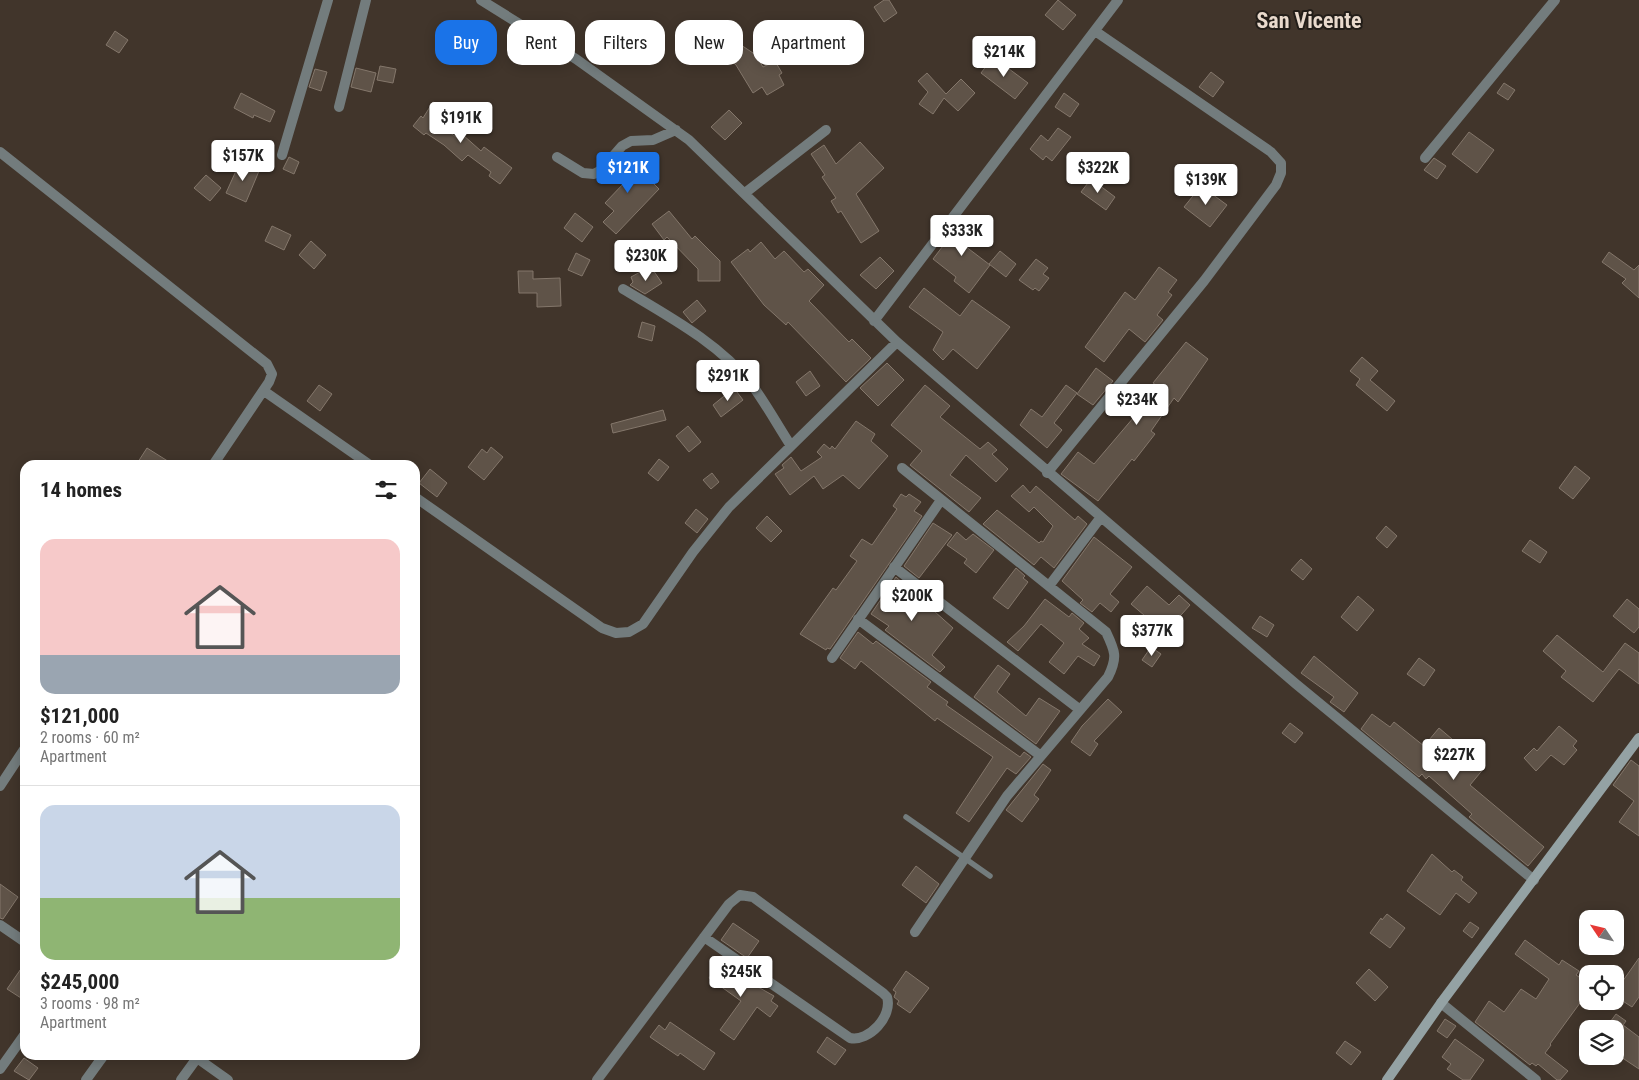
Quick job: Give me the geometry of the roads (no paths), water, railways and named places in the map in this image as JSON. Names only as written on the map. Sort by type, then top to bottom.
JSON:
[{"type":"street","points":[[282,155],[328,0]]},
{"type":"street","points":[[339,107],[366,0]]},
{"type":"street","points":[[482,0],[576,59],[676,130],[744,193],[897,342],[1407,778],[1534,880]]},
{"type":"street","points":[[874,321],[1118,0]]},
{"type":"street","points":[[1425,158],[1555,0]]},
{"type":"street","points":[[1048,473],[1204,281],[1261,206],[1282,173],[1281,163],[1271,152],[1095,31]]},
{"type":"street","points":[[557,157],[583,173],[594,174],[601,170],[622,146],[641,139],[653,140],[676,130]]},
{"type":"street","points":[[744,193],[826,130]]},
{"type":"street","points":[[0,152],[267,364],[272,374],[264,391],[216,460]]},
{"type":"street","points":[[623,289],[673,320],[735,366],[752,385],[791,446]]},
{"type":"street","points":[[420,501],[602,628],[616,634],[629,632],[642,624],[693,552],[728,507],[897,342]]},
{"type":"street","points":[[264,391],[363,460]]},
{"type":"street","points":[[902,468],[1106,632],[1114,650],[1115,662],[1108,677],[1007,796],[915,932]]},
{"type":"street","points":[[832,658],[941,500]]},
{"type":"street","points":[[1049,586],[1101,518]]},
{"type":"street","points":[[894,567],[1079,709]]},
{"type":"street","points":[[858,619],[1041,756]]},
{"type":"street","points":[[1388,1080],[1441,1003],[1639,738]]},
{"type":"street","points":[[0,786],[20,756]]},
{"type":"street","points":[[598,1080],[704,938],[735,898],[740,895],[753,898],[883,993],[887,997],[888,1008],[871,1033],[864,1038],[850,1038],[704,938]]},
{"type":"street","points":[[1,928],[20,939]]},
{"type":"street","points":[[1441,1003],[1536,1080]]},
{"type":"street","points":[[0,1069],[20,1041]]},
{"type":"street","points":[[86,1080],[100,1060]]},
{"type":"street","points":[[181,1080],[193,1060]]},
{"type":"street","points":[[200,1060],[228,1080]]},
{"type":"lane","points":[[906,817],[990,876]]},
{"type":"district","name":"San Vicente","points":[[1309,20]]}]
